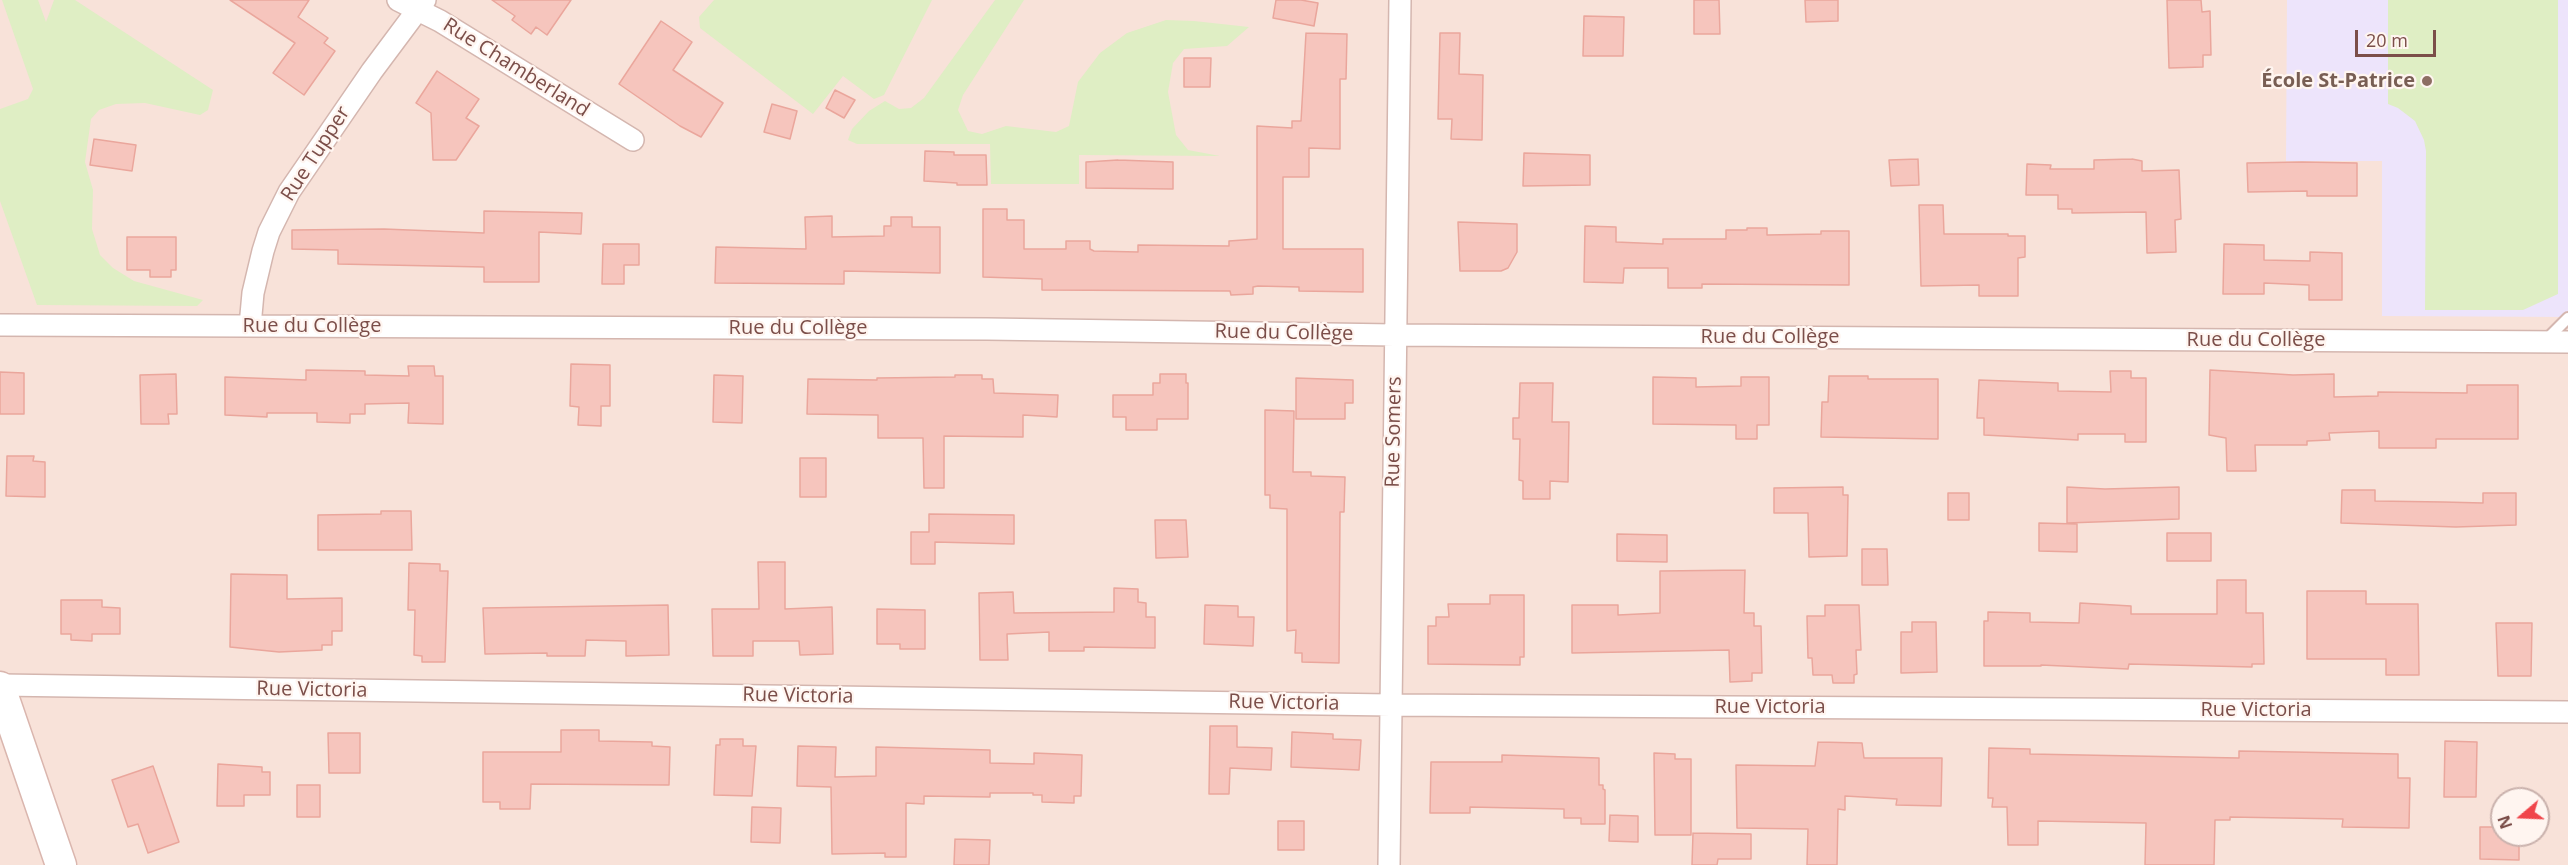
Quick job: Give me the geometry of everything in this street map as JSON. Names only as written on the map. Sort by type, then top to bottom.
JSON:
[{"type":"street","name":"Rue Chamberland","points":[[398,0],[422,5],[633,140]]},
{"type":"street","name":"Rue Somers","points":[[1389,865],[1400,0]]},
{"type":"street","name":"Rue Tupper","points":[[250,326],[257,273],[269,232],[285,199],[372,71],[422,5]]},
{"type":"street","name":"Rue du Collège","points":[[0,325],[987,329],[1395,335],[2568,342]]},
{"type":"street","name":"Rue Victoria","points":[[0,686],[1391,705],[2568,712]]},
{"type":"street","points":[[0,686],[61,865]]},
{"type":"lane","points":[[2544,342],[2568,318]]},
{"type":"shaded area","points":[[0,0],[2568,0],[2568,865],[0,865]]},
{"type":"shaded area","name":"École St-Patrice","points":[[2287,0],[2568,0],[2568,317],[2382,316],[2382,161],[2286,161]]},
{"type":"green space","points":[[2,0],[38,0],[46,22],[54,0],[75,0],[213,90],[208,110],[200,115],[145,103],[116,104],[99,110],[91,119],[85,162],[93,190],[92,229],[100,255],[113,268],[134,281],[203,300],[197,306],[37,305],[0,201],[0,109],[28,99],[33,89]]},
{"type":"green space","points":[[714,0],[932,0],[884,95],[874,99],[843,76],[813,114],[700,28],[699,17]]},
{"type":"green space","points":[[995,0],[1024,0],[963,95],[958,110],[968,131],[982,134],[1006,126],[1056,132],[1069,126],[1078,82],[1100,53],[1127,33],[1166,20],[1249,27],[1227,46],[1184,49],[1173,63],[1168,92],[1176,135],[1188,150],[1220,156],[1079,155],[1079,184],[991,184],[990,144],[857,144],[848,140],[852,129],[869,111],[885,101],[899,109],[911,108],[924,98]]},
{"type":"green space","name":"École St-Patrice","points":[[2388,0],[2558,0],[2558,294],[2523,310],[2425,310],[2426,151],[2424,140],[2415,121],[2398,108],[2388,104]]},
{"type":"building","points":[[230,0],[309,0],[298,17],[328,38],[324,43],[335,51],[304,95],[273,73],[295,43]]},
{"type":"building","points":[[492,0],[571,0],[547,35],[536,27],[531,34],[512,20],[515,16]]},
{"type":"building","points":[[1276,0],[1318,3],[1314,26],[1273,18]]},
{"type":"building","points":[[1694,0],[1719,0],[1720,34],[1694,34]]},
{"type":"building","points":[[1805,0],[1838,0],[1838,21],[1806,22]]},
{"type":"building","points":[[2167,0],[2201,0],[2202,12],[2210,11],[2211,55],[2203,55],[2203,67],[2169,68]]},
{"type":"building","points":[[1584,16],[1624,17],[1623,56],[1583,56]]},
{"type":"building","points":[[661,21],[692,42],[673,70],[723,103],[701,137],[680,126],[619,84]]},
{"type":"building","points":[[1306,33],[1347,34],[1346,79],[1340,79],[1340,149],[1309,148],[1309,177],[1283,177],[1283,249],[1363,249],[1363,292],[1299,291],[1299,287],[1258,286],[1253,287],[1253,294],[1231,295],[1230,291],[1042,290],[1042,279],[983,277],[983,209],[1007,209],[1007,220],[1024,220],[1024,249],[1066,249],[1066,241],[1090,241],[1090,249],[1094,251],[1138,252],[1138,245],[1229,246],[1229,241],[1257,239],[1257,126],[1292,128],[1292,121],[1301,121]]},
{"type":"building","points":[[1440,33],[1460,33],[1459,74],[1483,75],[1482,140],[1451,139],[1452,119],[1438,119]]},
{"type":"building","points":[[1184,58],[1211,58],[1210,87],[1184,87]]},
{"type":"building","points":[[437,71],[479,99],[466,118],[479,126],[456,160],[433,160],[431,113],[416,103]]},
{"type":"building","points":[[835,90],[855,100],[844,118],[826,108]]},
{"type":"building","points":[[772,104],[797,111],[790,139],[764,132]]},
{"type":"building","points":[[94,139],[136,145],[132,171],[90,165]]},
{"type":"building","points":[[925,151],[954,152],[954,155],[986,155],[987,185],[957,185],[957,183],[924,181]]},
{"type":"building","points":[[1524,153],[1590,155],[1590,185],[1523,186]]},
{"type":"building","points":[[1918,159],[1919,185],[1891,186],[1889,160]]},
{"type":"building","points":[[1118,160],[1173,162],[1173,189],[1086,188],[1086,162]]},
{"type":"building","points":[[2094,160],[2142,161],[2142,171],[2179,170],[2181,219],[2175,220],[2176,252],[2147,253],[2146,212],[2072,213],[2072,209],[2058,209],[2058,195],[2026,195],[2027,164],[2051,165],[2050,169],[2094,169]]},
{"type":"building","points":[[2247,163],[2357,163],[2357,196],[2307,196],[2307,191],[2248,192]]},
{"type":"building","points":[[1919,205],[1943,205],[1944,234],[2025,236],[2025,257],[2018,258],[2018,296],[1979,296],[1979,285],[1921,286]]},
{"type":"building","points":[[484,211],[582,213],[581,234],[539,232],[539,282],[484,282],[484,267],[338,264],[338,250],[292,249],[292,230],[384,229],[484,233]]},
{"type":"building","points":[[832,216],[832,237],[884,236],[884,226],[891,226],[891,217],[912,217],[912,227],[940,227],[940,273],[844,271],[844,284],[715,283],[716,247],[806,249],[805,217]]},
{"type":"building","points":[[1458,222],[1517,224],[1517,252],[1508,268],[1501,271],[1460,271]]},
{"type":"building","points":[[1585,226],[1616,227],[1616,242],[1663,244],[1663,239],[1726,239],[1726,230],[1747,230],[1747,228],[1767,228],[1767,235],[1849,231],[1849,285],[1702,284],[1702,288],[1668,288],[1668,268],[1624,268],[1623,283],[1584,282]]},
{"type":"building","points":[[127,237],[176,237],[176,270],[171,270],[171,277],[150,277],[150,270],[127,270]]},
{"type":"building","points":[[603,244],[639,244],[639,265],[624,265],[624,284],[602,284]]},
{"type":"building","points":[[2224,244],[2264,245],[2264,260],[2310,261],[2310,252],[2342,253],[2342,300],[2309,300],[2309,285],[2264,283],[2264,294],[2223,294]]},
{"type":"building","points":[[571,364],[610,365],[610,406],[601,406],[601,426],[578,425],[579,407],[570,406]]},
{"type":"building","points":[[408,366],[434,366],[435,376],[443,376],[443,424],[408,423],[409,403],[365,404],[365,414],[350,414],[350,423],[317,422],[317,413],[267,413],[267,417],[225,415],[225,377],[306,380],[306,370],[365,371],[365,375],[409,376]]},
{"type":"building","points":[[2210,370],[2293,375],[2334,374],[2334,397],[2378,396],[2378,392],[2467,393],[2467,385],[2518,385],[2518,439],[2436,439],[2436,448],[2379,448],[2379,431],[2329,433],[2330,440],[2307,441],[2307,445],[2255,445],[2256,471],[2227,471],[2226,438],[2209,435]]},
{"type":"building","points":[[2110,371],[2131,371],[2131,378],[2146,378],[2146,442],[2125,442],[2125,434],[2078,434],[2078,440],[1984,435],[1984,418],[1977,418],[1979,380],[2058,383],[2058,391],[2111,392]]},
{"type":"building","points":[[0,372],[24,373],[24,414],[0,414]]},
{"type":"building","points":[[176,374],[177,414],[168,414],[169,424],[141,424],[140,375]]},
{"type":"building","points":[[1160,374],[1186,374],[1188,419],[1157,419],[1157,430],[1126,430],[1126,417],[1113,417],[1113,395],[1153,395],[1153,383],[1160,383]]},
{"type":"building","points":[[714,375],[743,376],[742,423],[713,422]]},
{"type":"building","points":[[955,375],[982,375],[982,379],[993,379],[994,393],[1058,395],[1057,417],[1023,415],[1023,437],[944,436],[944,488],[924,488],[923,438],[878,438],[878,415],[807,414],[808,379],[877,380],[877,378],[955,377]]},
{"type":"building","points":[[1829,376],[1868,376],[1868,379],[1938,379],[1938,439],[1821,437],[1822,402],[1828,402]]},
{"type":"building","points":[[1653,377],[1696,378],[1696,387],[1741,386],[1741,377],[1769,377],[1769,425],[1757,425],[1757,439],[1736,439],[1736,425],[1653,424]]},
{"type":"building","points":[[1296,378],[1353,380],[1353,403],[1345,403],[1345,419],[1296,419]]},
{"type":"building","points":[[1520,383],[1553,383],[1552,422],[1569,422],[1568,482],[1550,481],[1550,499],[1523,499],[1523,481],[1519,480],[1520,439],[1513,439],[1513,418],[1519,418]]},
{"type":"building","points":[[1265,410],[1294,411],[1293,472],[1311,472],[1311,476],[1345,477],[1344,512],[1340,512],[1339,663],[1302,662],[1302,653],[1295,653],[1296,630],[1287,631],[1287,509],[1270,508],[1270,495],[1265,495]]},
{"type":"building","points":[[7,456],[34,456],[33,461],[45,462],[45,497],[6,496]]},
{"type":"building","points":[[800,458],[826,458],[826,497],[800,497]]},
{"type":"building","points":[[1843,487],[1843,495],[1848,495],[1847,556],[1809,557],[1808,513],[1774,513],[1774,488]]},
{"type":"building","points":[[2067,487],[2105,489],[2179,487],[2179,519],[2067,523]]},
{"type":"building","points":[[2342,490],[2375,490],[2375,501],[2483,503],[2483,493],[2516,493],[2516,525],[2456,527],[2341,523]]},
{"type":"building","points":[[1948,493],[1969,493],[1969,520],[1948,520]]},
{"type":"building","points":[[381,511],[411,511],[412,550],[318,550],[318,515],[381,514]]},
{"type":"building","points":[[929,514],[1014,515],[1014,544],[935,542],[935,564],[911,564],[911,532],[929,532]]},
{"type":"building","points":[[1155,520],[1186,520],[1188,557],[1156,558]]},
{"type":"building","points":[[2039,523],[2077,524],[2077,552],[2039,551]]},
{"type":"building","points":[[2167,533],[2211,533],[2211,561],[2167,561]]},
{"type":"building","points":[[1617,534],[1667,535],[1667,562],[1617,561]]},
{"type":"building","points":[[1862,549],[1887,549],[1888,585],[1862,585]]},
{"type":"building","points":[[758,562],[785,562],[785,609],[832,607],[833,654],[800,655],[799,641],[753,641],[753,656],[713,656],[712,609],[759,609]]},
{"type":"building","points":[[409,563],[440,564],[440,571],[448,571],[445,662],[422,662],[422,656],[414,655],[415,610],[408,610]]},
{"type":"building","points":[[1745,570],[1744,613],[1754,613],[1754,626],[1761,626],[1762,673],[1752,673],[1752,681],[1730,682],[1729,650],[1572,653],[1572,605],[1618,605],[1618,615],[1660,613],[1660,571]]},
{"type":"building","points":[[231,574],[287,575],[287,599],[342,598],[342,631],[332,631],[332,645],[322,645],[322,650],[279,652],[230,647]]},
{"type":"building","points":[[2217,580],[2246,580],[2246,613],[2263,613],[2264,664],[2252,664],[2252,667],[2129,664],[2128,669],[2041,665],[1984,666],[1984,621],[1988,621],[1988,612],[2030,613],[2030,622],[2079,623],[2080,603],[2131,606],[2131,614],[2217,614]]},
{"type":"building","points":[[1114,588],[1138,589],[1138,602],[1146,603],[1146,617],[1155,617],[1155,648],[1084,647],[1084,651],[1049,651],[1049,632],[1007,634],[1008,660],[980,660],[979,593],[1013,592],[1014,613],[1114,612]]},
{"type":"building","points":[[2307,591],[2366,591],[2366,604],[2418,604],[2419,675],[2386,675],[2386,659],[2307,659]]},
{"type":"building","points":[[1490,595],[1524,595],[1524,657],[1520,657],[1520,665],[1428,664],[1428,626],[1436,626],[1436,617],[1449,617],[1448,604],[1490,604]]},
{"type":"building","points":[[61,600],[102,600],[102,607],[120,608],[120,634],[92,634],[92,641],[71,640],[71,634],[61,634]]},
{"type":"building","points":[[668,605],[669,655],[626,656],[626,641],[586,640],[585,656],[547,656],[547,653],[485,654],[483,608]]},
{"type":"building","points":[[1205,605],[1238,606],[1238,617],[1254,617],[1253,646],[1204,644]]},
{"type":"building","points":[[1825,605],[1859,605],[1861,650],[1856,650],[1857,674],[1854,675],[1854,683],[1833,683],[1832,675],[1813,675],[1812,658],[1808,658],[1807,616],[1825,616]]},
{"type":"building","points":[[877,609],[925,610],[925,649],[900,649],[900,644],[877,644]]},
{"type":"building","points":[[1912,622],[1936,622],[1937,672],[1901,673],[1901,632],[1912,632]]},
{"type":"building","points":[[2496,623],[2532,623],[2531,676],[2498,676]]},
{"type":"building","points":[[1210,726],[1237,726],[1237,747],[1272,748],[1271,770],[1230,768],[1229,794],[1209,794]]},
{"type":"building","points":[[561,730],[599,730],[599,741],[652,742],[652,746],[670,747],[669,785],[531,784],[530,809],[500,809],[500,802],[483,802],[483,752],[561,752]]},
{"type":"building","points":[[1292,732],[1333,734],[1333,739],[1361,740],[1359,770],[1291,767]]},
{"type":"building","points":[[328,733],[360,733],[360,773],[329,773]]},
{"type":"building","points":[[720,739],[743,739],[743,746],[756,746],[752,796],[714,795],[716,745],[720,745]]},
{"type":"building","points":[[2445,741],[2477,742],[2476,797],[2444,797]]},
{"type":"building","points":[[1818,742],[1862,743],[1864,758],[1942,758],[1941,806],[1896,805],[1897,799],[1845,796],[1845,810],[1838,809],[1837,865],[1807,865],[1808,829],[1737,828],[1736,765],[1815,766]]},
{"type":"building","points":[[798,746],[836,747],[835,777],[876,776],[876,747],[990,750],[990,763],[1034,764],[1034,753],[1082,755],[1081,796],[1074,796],[1074,803],[1042,802],[1042,795],[1033,795],[1033,793],[990,793],[990,797],[924,796],[924,804],[906,803],[906,857],[885,857],[885,853],[832,854],[831,787],[797,786]]},
{"type":"building","points":[[1989,748],[2030,749],[2030,754],[2239,758],[2239,751],[2398,754],[2398,778],[2410,778],[2409,828],[2342,827],[2343,819],[2230,817],[2230,820],[2215,820],[2214,865],[2145,865],[2146,823],[2038,821],[2038,845],[2008,845],[2007,807],[1992,807],[1993,798],[1988,798]]},
{"type":"building","points":[[1654,753],[1675,754],[1675,759],[1691,759],[1691,835],[1655,835]]},
{"type":"building","points":[[1502,755],[1599,758],[1599,785],[1603,785],[1605,790],[1605,824],[1581,824],[1581,818],[1564,818],[1564,809],[1470,807],[1470,813],[1430,813],[1431,762],[1502,762]]},
{"type":"building","points":[[218,764],[262,767],[262,772],[270,772],[270,795],[244,795],[244,806],[217,806]]},
{"type":"building","points":[[153,766],[179,842],[148,853],[138,824],[128,827],[112,780]]},
{"type":"building","points":[[297,785],[320,785],[320,817],[297,817]]},
{"type":"building","points":[[752,807],[781,808],[780,843],[751,842]]},
{"type":"building","points":[[1610,815],[1638,816],[1638,842],[1609,841]]},
{"type":"building","points":[[1278,821],[1304,821],[1304,850],[1278,850]]},
{"type":"building","points":[[2480,827],[2490,827],[2490,847],[2519,847],[2519,860],[2480,859]]},
{"type":"building","points":[[1693,833],[1751,834],[1751,859],[1718,859],[1717,865],[1692,865]]},
{"type":"building","points":[[955,839],[990,840],[989,865],[954,865]]},
{"type":"place","name":"École St-Patrice","points":[[2427,81]]}]
